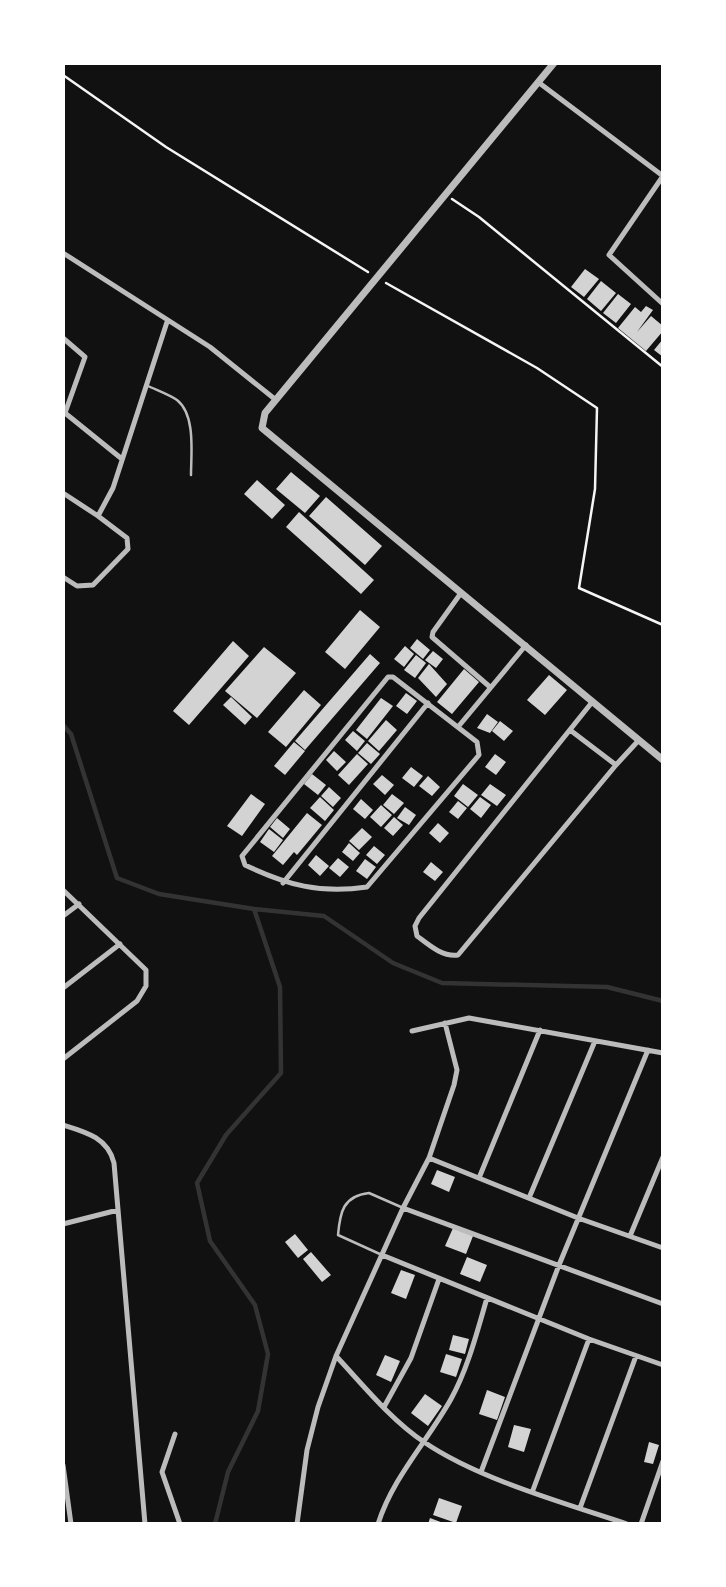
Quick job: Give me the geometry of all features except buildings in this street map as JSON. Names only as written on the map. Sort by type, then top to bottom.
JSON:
[{"type":"street","points":[[554,63],[446,195],[375,276],[265,413],[262,428],[663,760]]},
{"type":"street","points":[[538,82],[663,176],[609,255],[663,303]]},
{"type":"street","points":[[63,253],[167,322],[211,347],[276,400]]},
{"type":"street","points":[[98,516],[113,488],[167,322]]},
{"type":"street","points":[[63,338],[85,357],[64,411],[122,459]]},
{"type":"street","points":[[63,493],[127,538],[128,549],[93,585],[77,586],[63,577]]},
{"type":"street","points":[[461,593],[432,632],[432,637],[490,687]]},
{"type":"street","points":[[458,727],[526,645]]},
{"type":"street","points":[[393,677],[458,727],[477,742],[479,755],[367,887],[326,890],[283,883],[245,865],[242,856],[383,679],[393,677]]},
{"type":"street","points":[[593,701],[419,918],[415,926],[417,936],[449,956],[458,955],[639,740]]},
{"type":"street","points":[[283,883],[428,703]]},
{"type":"street","points":[[570,730],[616,765]]},
{"type":"street","points":[[63,890],[146,970],[146,986],[137,1001],[63,1059]]},
{"type":"street","points":[[63,916],[79,904]]},
{"type":"street","points":[[63,988],[120,944]]},
{"type":"street","points":[[412,1031],[469,1018],[663,1053]]},
{"type":"street","points":[[297,1524],[307,1450],[336,1356],[403,1208],[429,1158],[457,1076],[445,1023]]},
{"type":"street","points":[[479,1178],[540,1030]]},
{"type":"street","points":[[529,1198],[595,1041]]},
{"type":"street","points":[[481,1472],[538,1318],[648,1050]]},
{"type":"street","points":[[63,1125],[99,1139],[111,1150],[145,1524]]},
{"type":"street","points":[[630,1236],[663,1157]]},
{"type":"street","points":[[429,1158],[578,1218],[663,1248]]},
{"type":"street","points":[[403,1208],[663,1304]]},
{"type":"street","points":[[63,1224],[118,1210]]},
{"type":"street","points":[[382,1255],[589,1339],[663,1365]]},
{"type":"street","points":[[384,1407],[411,1358],[439,1279]]},
{"type":"street","points":[[377,1524],[394,1482],[424,1442],[463,1373],[487,1298]]},
{"type":"street","points":[[533,1490],[589,1339]]},
{"type":"street","points":[[336,1356],[384,1407],[424,1442],[481,1472],[627,1524]]},
{"type":"street","points":[[580,1508],[636,1356]]},
{"type":"street","points":[[175,1434],[162,1472],[180,1524]]},
{"type":"street","points":[[641,1524],[663,1461]]},
{"type":"street","points":[[63,1465],[71,1524]]},
{"type":"lane","points":[[146,385],[176,399],[186,409],[191,444],[191,475]]},
{"type":"lane","points":[[382,1255],[338,1235],[340,1213],[351,1198],[369,1193],[403,1208]]},
{"type":"path","points":[[63,75],[166,147],[375,276],[537,368],[597,408],[595,489],[579,588],[663,625]]},
{"type":"path","points":[[446,195],[479,217],[663,368]]},
{"type":"waterway","points":[[63,725],[71,734],[117,878],[159,894],[254,909],[324,916],[393,963],[442,983],[607,987],[663,1001]]},
{"type":"waterway","points":[[215,1524],[228,1472],[258,1411],[268,1354],[255,1305],[210,1241],[197,1183],[226,1135],[281,1073],[280,987],[254,909]]}]
